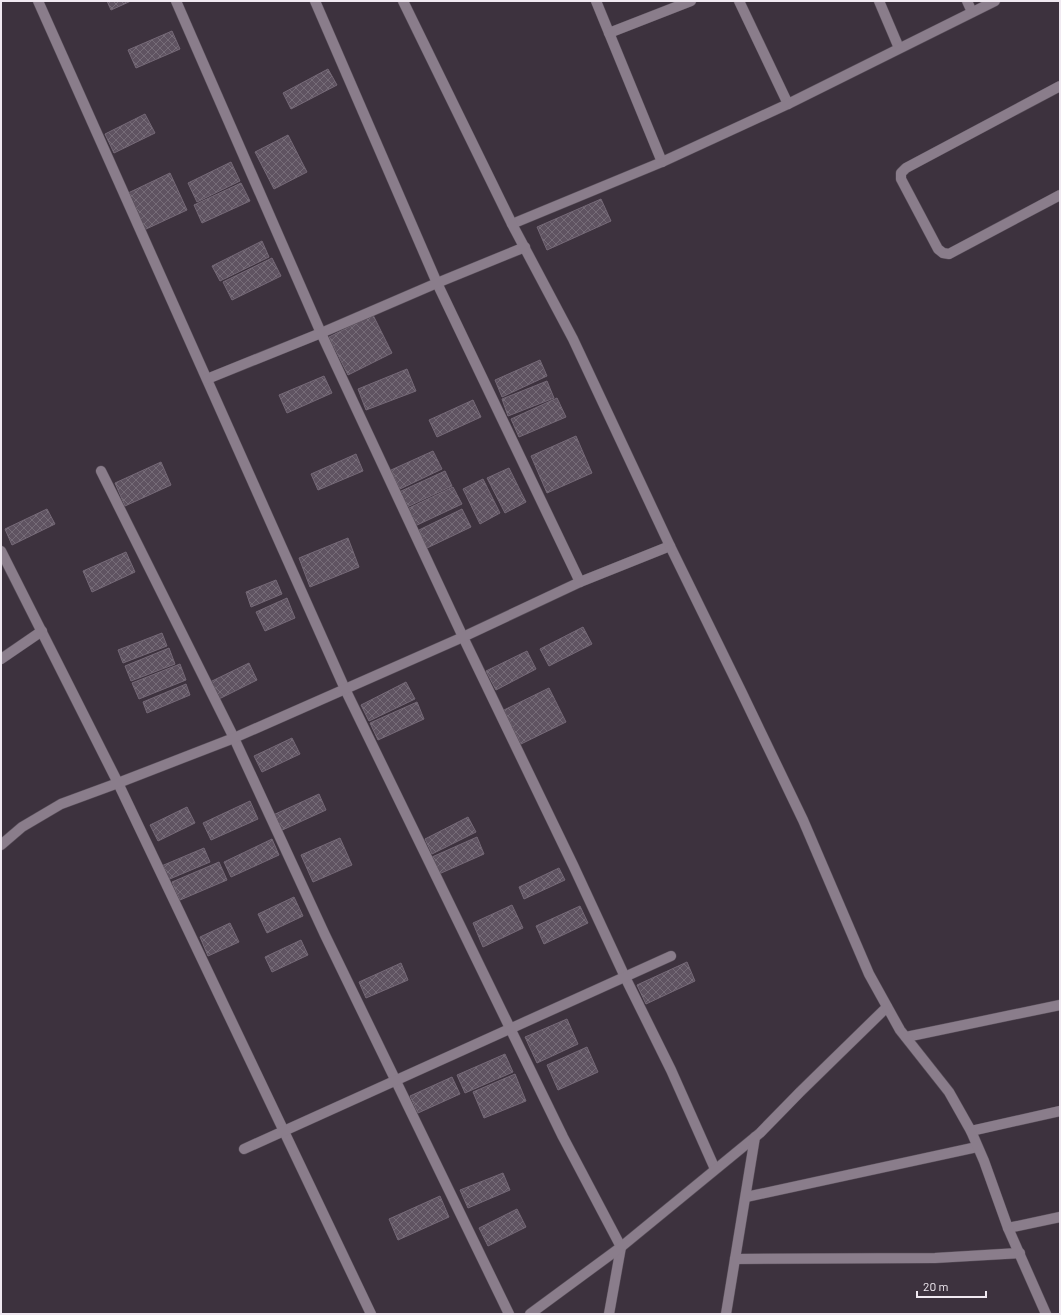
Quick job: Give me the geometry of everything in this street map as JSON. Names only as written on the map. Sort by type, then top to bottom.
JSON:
[{"type":"street","points":[[38,1],[345,689],[563,1137],[621,1247],[609,1314]]},
{"type":"street","points":[[176,1],[321,333],[463,637],[671,1070],[715,1169]]},
{"type":"street","points":[[315,1],[437,283],[580,582]]},
{"type":"street","points":[[403,1],[512,224],[573,339],[670,546],[803,820],[869,974],[906,1038],[949,1092],[971,1132],[1008,1228],[1020,1252],[1046,1314]]},
{"type":"street","points":[[596,1],[662,162]]},
{"type":"street","points":[[609,33],[691,1]]},
{"type":"street","points":[[739,1],[788,104]]},
{"type":"street","points":[[879,1],[899,48]]},
{"type":"street","points":[[967,1],[972,12]]},
{"type":"street","points":[[512,224],[662,162],[788,104],[995,1]]},
{"type":"street","points":[[1060,86],[906,168],[901,173],[901,179],[938,249],[943,253],[949,254],[1060,195]]},
{"type":"street","points":[[206,379],[321,333],[525,247]]},
{"type":"street","points":[[102,472],[234,738],[325,935],[509,1314]]},
{"type":"street","points":[[1,845],[22,827],[61,804],[234,738],[463,637],[580,582],[670,546]]},
{"type":"street","points":[[1,551],[118,783],[371,1314]]},
{"type":"street","points":[[1,659],[42,631]]},
{"type":"street","points":[[244,1149],[672,956]]},
{"type":"street","points":[[906,1038],[1060,1005]]},
{"type":"street","points":[[530,1314],[621,1247],[755,1137],[887,1007]]},
{"type":"street","points":[[971,1132],[1060,1111]]},
{"type":"street","points":[[726,1314],[755,1137]]},
{"type":"street","points":[[746,1197],[977,1147]]},
{"type":"street","points":[[1008,1228],[1060,1217]]},
{"type":"street","points":[[735,1259],[934,1258],[1020,1252]]},
{"type":"building","points":[[107,1],[131,1],[111,10]]},
{"type":"building","points":[[172,31],[180,49],[136,68],[128,50]]},
{"type":"building","points":[[328,69],[337,85],[291,109],[283,93]]},
{"type":"building","points":[[145,114],[155,133],[114,153],[105,134]]},
{"type":"building","points":[[288,135],[307,172],[274,189],[255,152]]},
{"type":"building","points":[[231,162],[240,181],[197,202],[188,183]]},
{"type":"building","points":[[170,173],[187,210],[144,230],[126,194]]},
{"type":"building","points":[[241,183],[250,201],[202,223],[194,205]]},
{"type":"building","points":[[601,199],[611,221],[547,250],[537,227]]},
{"type":"building","points":[[262,241],[269,257],[220,281],[212,266]]},
{"type":"building","points":[[272,258],[281,276],[232,300],[223,282]]},
{"type":"building","points":[[373,315],[392,353],[348,375],[329,337]]},
{"type":"building","points":[[540,360],[547,376],[502,397],[495,380]]},
{"type":"building","points":[[407,369],[416,391],[366,410],[358,389]]},
{"type":"building","points":[[324,376],[332,393],[287,413],[279,395]]},
{"type":"building","points":[[547,381],[554,398],[508,416],[502,399]]},
{"type":"building","points":[[557,398],[566,417],[519,437],[511,419]]},
{"type":"building","points":[[473,400],[481,417],[437,437],[429,420]]},
{"type":"building","points":[[576,436],[592,473],[547,493],[531,456]]},
{"type":"building","points":[[433,451],[442,469],[400,489],[391,470]]},
{"type":"building","points":[[356,454],[363,471],[318,490],[311,474]]},
{"type":"building","points":[[161,462],[171,485],[125,506],[115,483]]},
{"type":"building","points":[[509,468],[526,502],[505,513],[487,478]]},
{"type":"building","points":[[445,471],[452,486],[407,507],[399,492]]},
{"type":"building","points":[[483,479],[500,513],[480,524],[463,489]]},
{"type":"building","points":[[453,487],[462,504],[415,526],[407,509]]},
{"type":"building","points":[[47,509],[55,524],[12,545],[5,529]]},
{"type":"building","points":[[462,509],[471,527],[427,548],[419,530]]},
{"type":"building","points":[[348,538],[359,567],[310,587],[299,558]]},
{"type":"building","points":[[126,552],[135,572],[92,592],[83,571]]},
{"type":"building","points":[[276,580],[282,594],[251,607],[246,592]]},
{"type":"building","points":[[287,598],[295,618],[265,631],[256,612]]},
{"type":"building","points":[[583,627],[592,644],[549,666],[540,649]]},
{"type":"building","points":[[162,633],[167,646],[123,663],[118,650]]},
{"type":"building","points":[[169,648],[175,664],[131,681],[125,666]]},
{"type":"building","points":[[527,651],[536,669],[496,690],[486,671]]},
{"type":"building","points":[[249,663],[257,680],[219,699],[210,682]]},
{"type":"building","points":[[180,664],[186,680],[139,699],[132,683]]},
{"type":"building","points":[[406,682],[415,699],[369,721],[361,705]]},
{"type":"building","points":[[186,684],[190,695],[147,713],[143,702]]},
{"type":"building","points":[[549,688],[566,722],[521,744],[504,710]]},
{"type":"building","points":[[417,702],[424,719],[378,740],[370,723]]},
{"type":"building","points":[[292,738],[300,754],[262,772],[254,756]]},
{"type":"building","points":[[319,794],[326,810],[278,832],[271,816]]},
{"type":"building","points":[[250,801],[258,819],[211,840],[203,823]]},
{"type":"building","points":[[187,807],[195,823],[158,841],[150,825]]},
{"type":"building","points":[[468,817],[476,832],[432,854],[425,839]]},
{"type":"building","points":[[477,837],[484,854],[439,874],[432,857]]},
{"type":"building","points":[[340,838],[352,865],[313,882],[301,855]]},
{"type":"building","points":[[272,839],[279,855],[231,877],[224,862]]},
{"type":"building","points":[[204,848],[210,862],[165,881],[159,867]]},
{"type":"building","points":[[219,862],[227,880],[180,900],[172,882]]},
{"type":"building","points":[[559,868],[565,880],[524,899],[519,887]]},
{"type":"building","points":[[294,897],[303,916],[267,933],[258,914]]},
{"type":"building","points":[[512,905],[523,928],[483,947],[473,923]]},
{"type":"building","points":[[580,906],[588,923],[544,944],[536,926]]},
{"type":"building","points":[[230,923],[239,942],[208,956],[200,937]]},
{"type":"building","points":[[301,940],[308,955],[272,972],[265,957]]},
{"type":"building","points":[[687,962],[695,981],[646,1004],[637,985]]},
{"type":"building","points":[[401,963],[408,980],[366,998],[359,982]]},
{"type":"building","points":[[567,1019],[578,1044],[537,1063],[525,1037]]},
{"type":"building","points":[[587,1047],[598,1072],[558,1090],[547,1065]]},
{"type":"building","points":[[505,1054],[513,1072],[465,1093],[457,1075]]},
{"type":"building","points":[[515,1074],[526,1101],[484,1118],[473,1092]]},
{"type":"building","points":[[452,1077],[460,1094],[418,1113],[410,1096]]},
{"type":"building","points":[[503,1173],[510,1190],[468,1208],[460,1190]]},
{"type":"building","points":[[440,1196],[449,1217],[398,1240],[389,1219]]},
{"type":"building","points":[[517,1209],[526,1227],[488,1246],[479,1228]]}]
